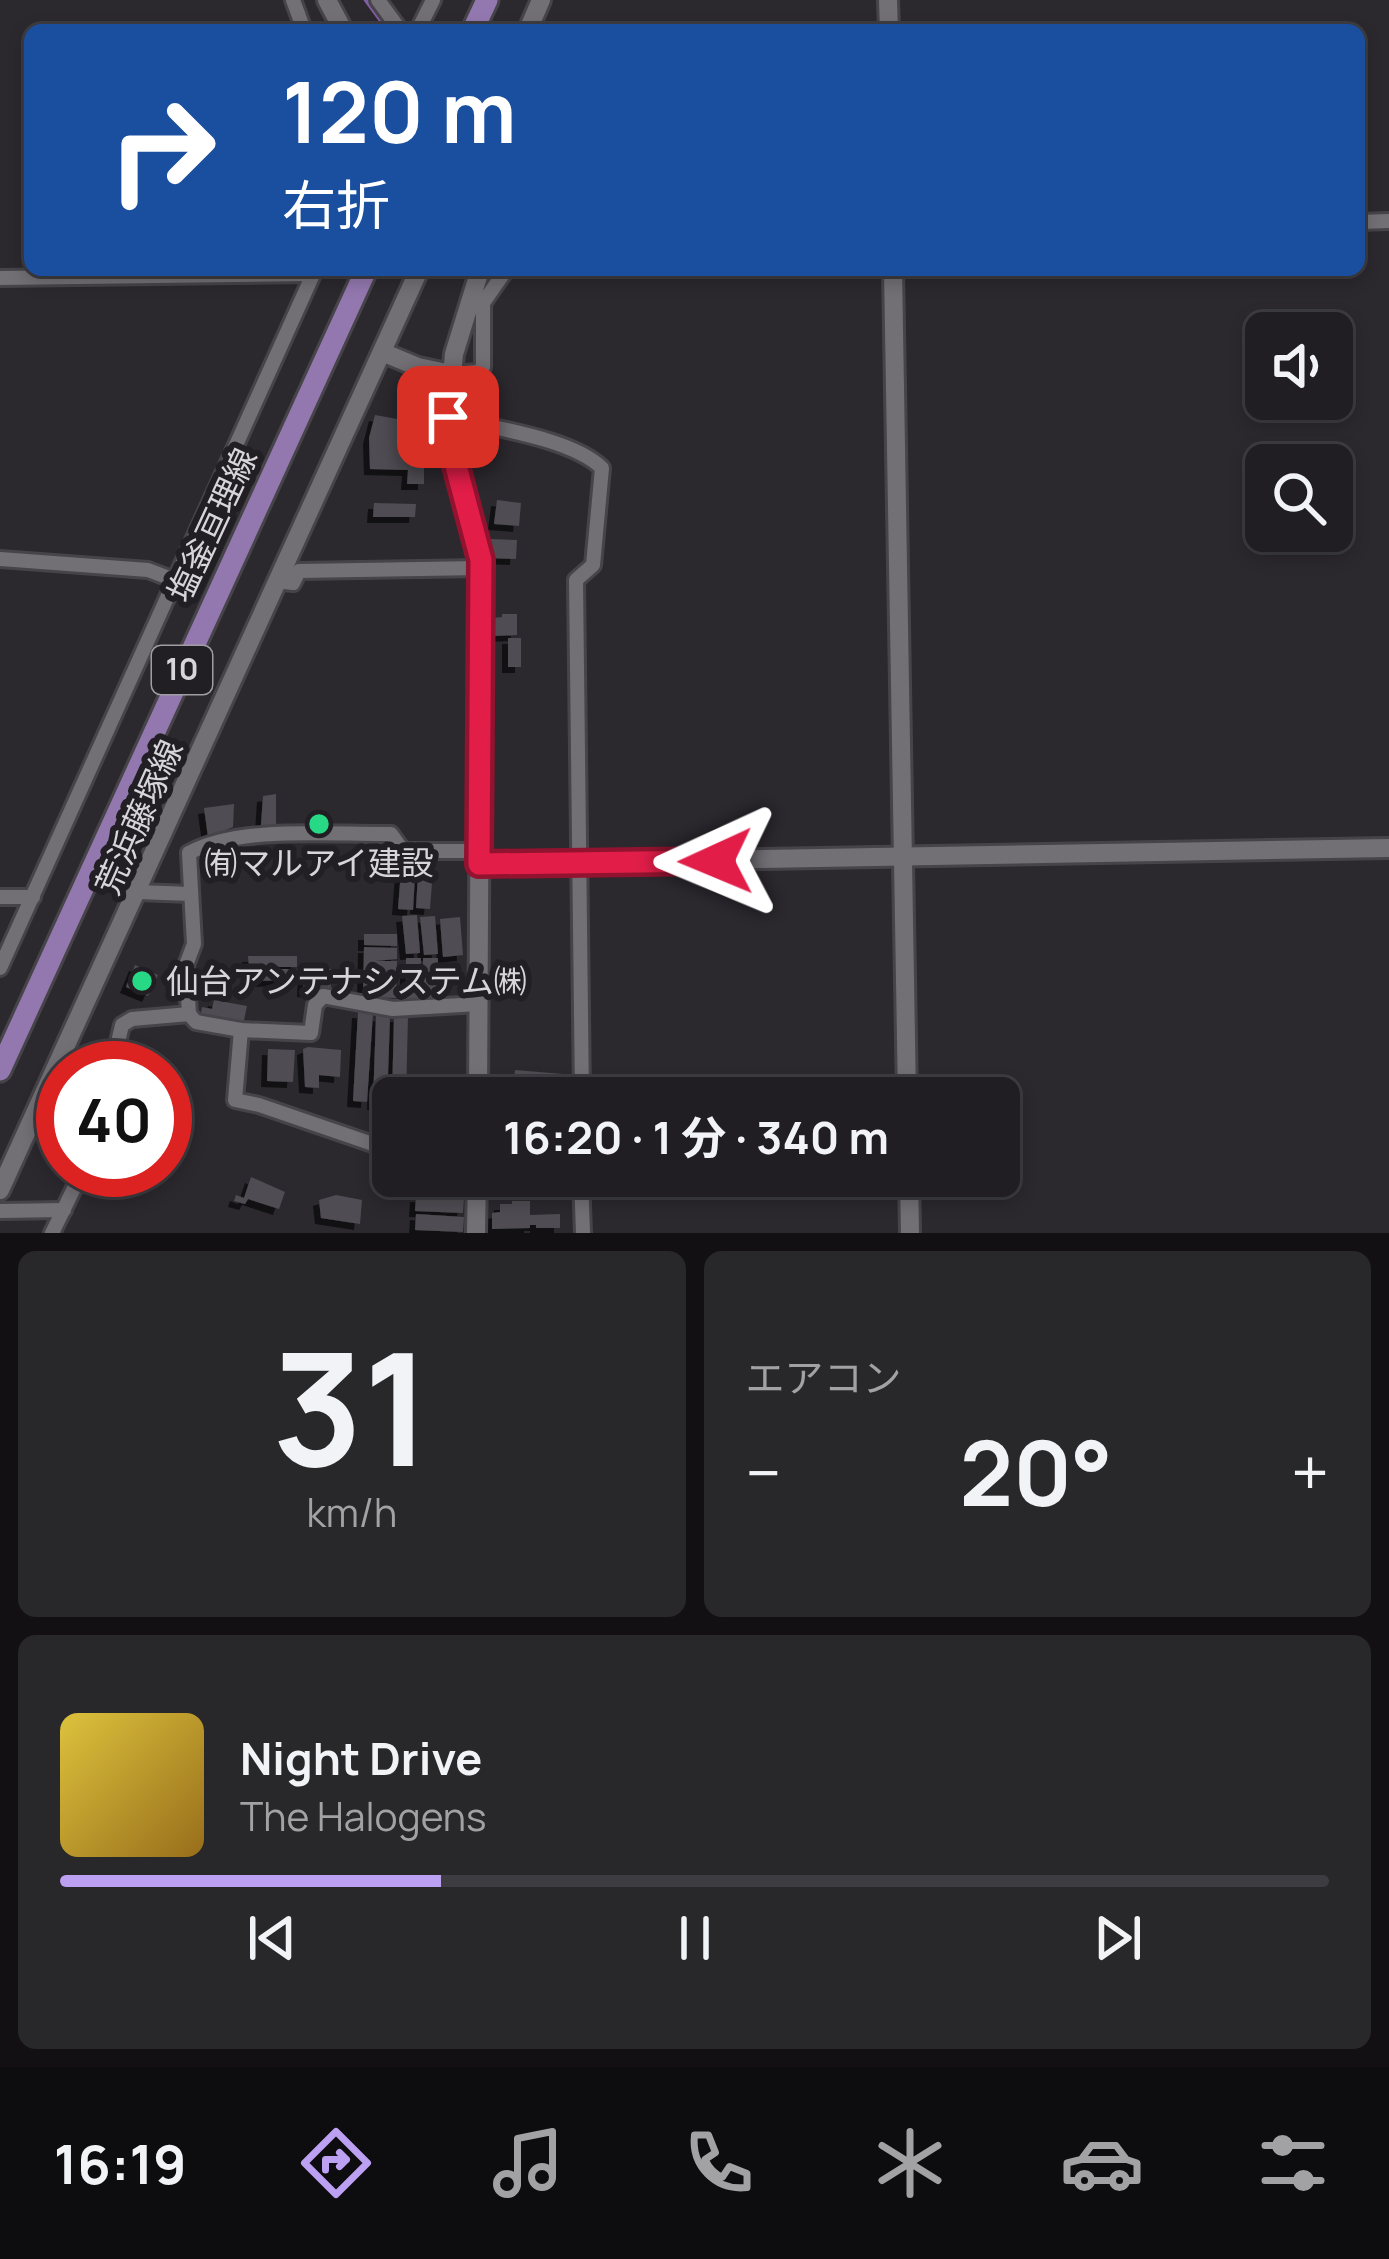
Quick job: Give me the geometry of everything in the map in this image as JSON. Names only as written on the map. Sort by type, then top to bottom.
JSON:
[{"type":"main road","name":"塩釜亘理線","points":[[0,1070],[363,276]]},
{"type":"street","points":[[0,278],[105,276]]},
{"type":"street","points":[[0,968],[312,276]]},
{"type":"street","name":"荒浜藤塚線","points":[[0,1190],[416,276]]},
{"type":"street","points":[[478,276],[465,310],[448,417],[481,568],[478,1077]]},
{"type":"street","points":[[382,352],[418,367],[452,374],[478,372],[483,367],[483,303],[502,276]]},
{"type":"street","points":[[893,276],[907,1077]]},
{"type":"street","points":[[448,417],[591,457],[602,468],[593,565],[576,580],[581,1077]]},
{"type":"street","points":[[0,559],[148,570],[177,581]]},
{"type":"street","points":[[277,581],[293,583],[298,571],[481,568]]},
{"type":"street","points":[[478,1004],[393,1009],[323,996],[315,1005],[310,1033],[241,1030],[196,1022],[189,1014],[187,965],[194,944],[190,853],[204,844],[274,835],[391,834],[404,851],[576,864],[1389,848]]},
{"type":"street","points":[[138,892],[191,894]]},
{"type":"street","points":[[0,897],[33,897]]},
{"type":"street","points":[[118,1041],[122,1025],[132,1019],[189,1014]]},
{"type":"street","points":[[241,1030],[235,1100],[372,1144]]},
{"type":"street","points":[[52,1233],[70,1197]]},
{"type":"street","points":[[476,1233],[477,1197]]},
{"type":"street","points":[[582,1197],[583,1233]]},
{"type":"street","points":[[909,1197],[910,1233]]},
{"type":"street","points":[[0,1211],[64,1210]]},
{"type":"building","points":[[375,415],[425,424],[427,435],[409,435],[409,454],[424,454],[424,484],[407,484],[408,470],[370,469],[369,438]]},
{"type":"building","points":[[497,500],[521,503],[519,526],[494,524]]},
{"type":"building","points":[[374,503],[416,504],[415,517],[373,517]]},
{"type":"building","points":[[490,539],[517,540],[516,559],[488,558]]},
{"type":"building","points":[[517,614],[517,635],[493,636],[492,618]]},
{"type":"building","points":[[508,638],[521,638],[521,667],[508,667]]},
{"type":"building","points":[[276,794],[276,828],[261,825],[263,796]]},
{"type":"building","points":[[234,804],[233,827],[208,837],[204,808]]},
{"type":"building","points":[[402,857],[416,858],[413,910],[398,909]]},
{"type":"building","points":[[419,857],[434,857],[430,909],[416,908]]},
{"type":"building","points":[[417,915],[420,953],[406,954],[402,916]]},
{"type":"building","points":[[435,916],[438,954],[424,955],[420,917]]},
{"type":"building","points":[[460,917],[463,955],[443,957],[440,919]]},
{"type":"building","points":[[364,934],[397,934],[397,946],[364,945]]},
{"type":"building","points":[[364,947],[397,948],[397,959],[375,961],[397,961],[396,998],[363,997]]},
{"type":"building","points":[[248,956],[297,956],[297,967],[249,967]]},
{"type":"building","points":[[406,958],[421,958],[420,1004],[406,1004]]},
{"type":"building","points":[[423,958],[438,958],[437,1004],[423,1003]]},
{"type":"building","name":"仙台アンテナシステム㈱","points":[[135,965],[158,975],[148,996],[126,987]]},
{"type":"building","points":[[304,967],[332,969],[330,993],[303,991]]},
{"type":"building","points":[[249,969],[297,969],[298,980],[249,981]]},
{"type":"building","points":[[214,1000],[247,1006],[243,1025],[200,1018],[202,1007],[212,1009]]},
{"type":"building","points":[[358,1012],[373,1013],[367,1102],[353,1101]]},
{"type":"building","points":[[376,1015],[390,1016],[388,1077],[374,1077]]},
{"type":"building","points":[[394,1016],[408,1016],[407,1077],[393,1077]]},
{"type":"building","points":[[268,1049],[295,1050],[293,1082],[267,1081]]},
{"type":"building","points":[[303,1049],[341,1050],[340,1077],[319,1075],[319,1088],[305,1087]]},
{"type":"building","points":[[515,1070],[575,1075],[575,1077],[514,1077]]},
{"type":"building","points":[[251,1177],[285,1192],[279,1209],[248,1199],[245,1204],[234,1201],[236,1195],[244,1198]]},
{"type":"building","points":[[336,1195],[362,1200],[360,1224],[321,1218],[319,1200]]},
{"type":"building","points":[[416,1197],[464,1198],[463,1213],[415,1211]]},
{"type":"building","points":[[530,1201],[530,1215],[560,1214],[560,1228],[492,1229],[492,1213],[500,1212],[500,1204]]},
{"type":"building","points":[[416,1214],[464,1217],[463,1232],[415,1230]]},
{"type":"waterway","points":[[366,0],[384,24]]},
{"type":"place","name":"㈲マルアイ建設","points":[[319,824]]},
{"type":"place","name":"仙台アンテナシステム㈱","points":[[142,981]]},
{"type":"route","points":[[448,417],[451,447],[481,560],[479,864],[716,861]]}]
